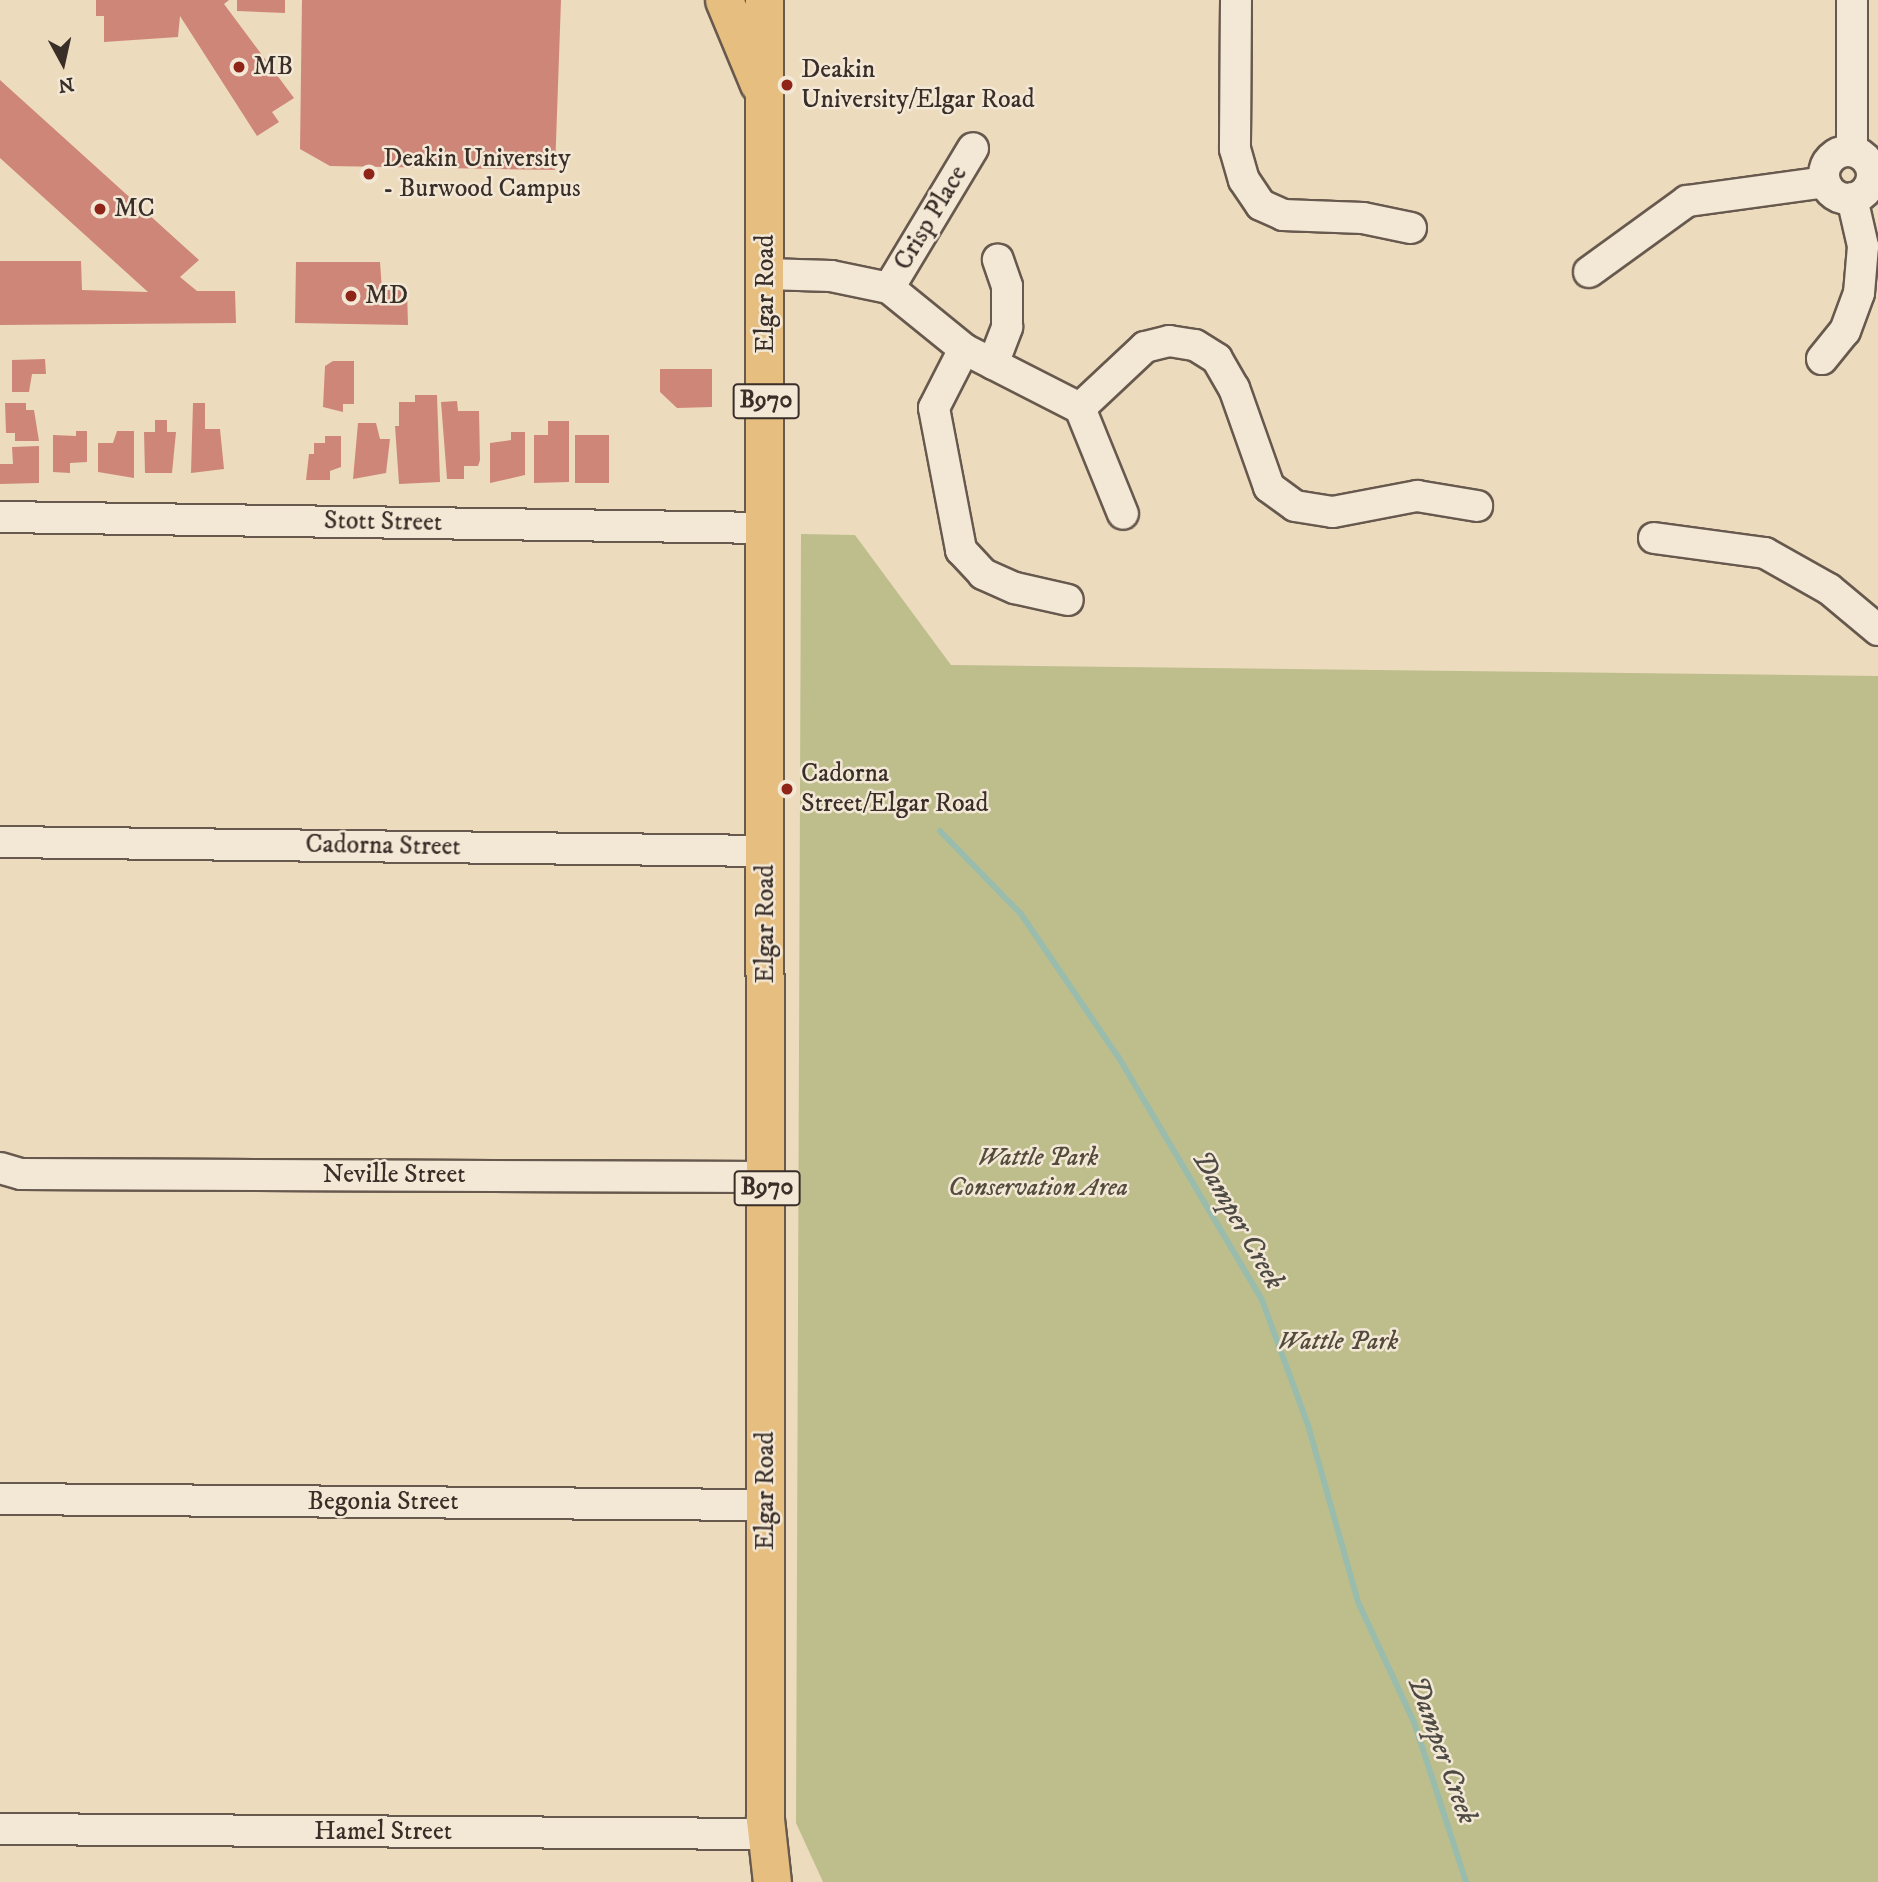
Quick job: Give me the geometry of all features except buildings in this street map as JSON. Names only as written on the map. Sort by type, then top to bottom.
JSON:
[{"type":"main road","points":[[724,0],[765,98]]},
{"type":"main road","name":"Elgar Road","points":[[764,0],[769,1855]]},
{"type":"main road","points":[[769,1855],[795,1882]]},
{"type":"street","points":[[1237,0],[1235,149],[1244,180],[1261,205],[1283,215],[1363,218],[1411,228]]},
{"type":"street","points":[[1852,0],[1852,151]]},
{"type":"street","name":"Crisp Place","points":[[889,288],[973,148]]},
{"type":"street","points":[[1852,151],[1866,159],[1871,174],[1866,190],[1852,198],[1833,193],[1825,182],[1829,159],[1852,151]]},
{"type":"street","points":[[1589,272],[1687,201],[1825,182]]},
{"type":"street","points":[[1822,359],[1845,331],[1858,293],[1863,246],[1852,198]]},
{"type":"street","points":[[993,364],[1007,327],[1007,286],[998,260]]},
{"type":"street","points":[[766,274],[831,276],[889,288],[964,349],[1080,408],[1123,514]]},
{"type":"street","points":[[1080,408],[1145,347],[1169,341],[1195,345],[1217,359],[1234,388],[1269,487],[1295,506],[1333,512],[1417,496],[1477,506]]},
{"type":"street","points":[[964,349],[934,408],[961,550],[983,574],[1015,589],[1068,600]]},
{"type":"street","name":"Stott Street","points":[[0,517],[766,528]]},
{"type":"street","points":[[1654,538],[1765,553],[1829,589],[1878,630]]},
{"type":"street","name":"Cadorna Street","points":[[0,842],[766,851]]},
{"type":"street","name":"Neville Street","points":[[7,1174],[767,1177]]},
{"type":"street","name":"Begonia Street","points":[[0,1499],[766,1505]]},
{"type":"street","name":"Hamel Street","points":[[0,1829],[769,1855]]},
{"type":"green space","name":"Wattle Park","points":[[801,534],[855,535],[951,665],[1878,676],[1878,1882],[823,1882],[796,1823]]},
{"type":"waterway","name":"Damper Creek","points":[[940,831],[1021,914],[1119,1058],[1262,1300],[1308,1425],[1358,1602],[1414,1722],[1466,1882]]},
{"type":"place","name":"MB","points":[[239,67]]},
{"type":"place","name":"Deakin University/Elgar Road","points":[[787,85]]},
{"type":"place","name":"Deakin University - Burwood Campus","points":[[369,174]]},
{"type":"place","name":"MC","points":[[100,209]]},
{"type":"place","name":"MD","points":[[351,296]]},
{"type":"place","name":"Cadorna Street/Elgar Road","points":[[787,789]]},
{"type":"park label","name":"Wattle Park Conservation Area","points":[[1038,1173]]}]
